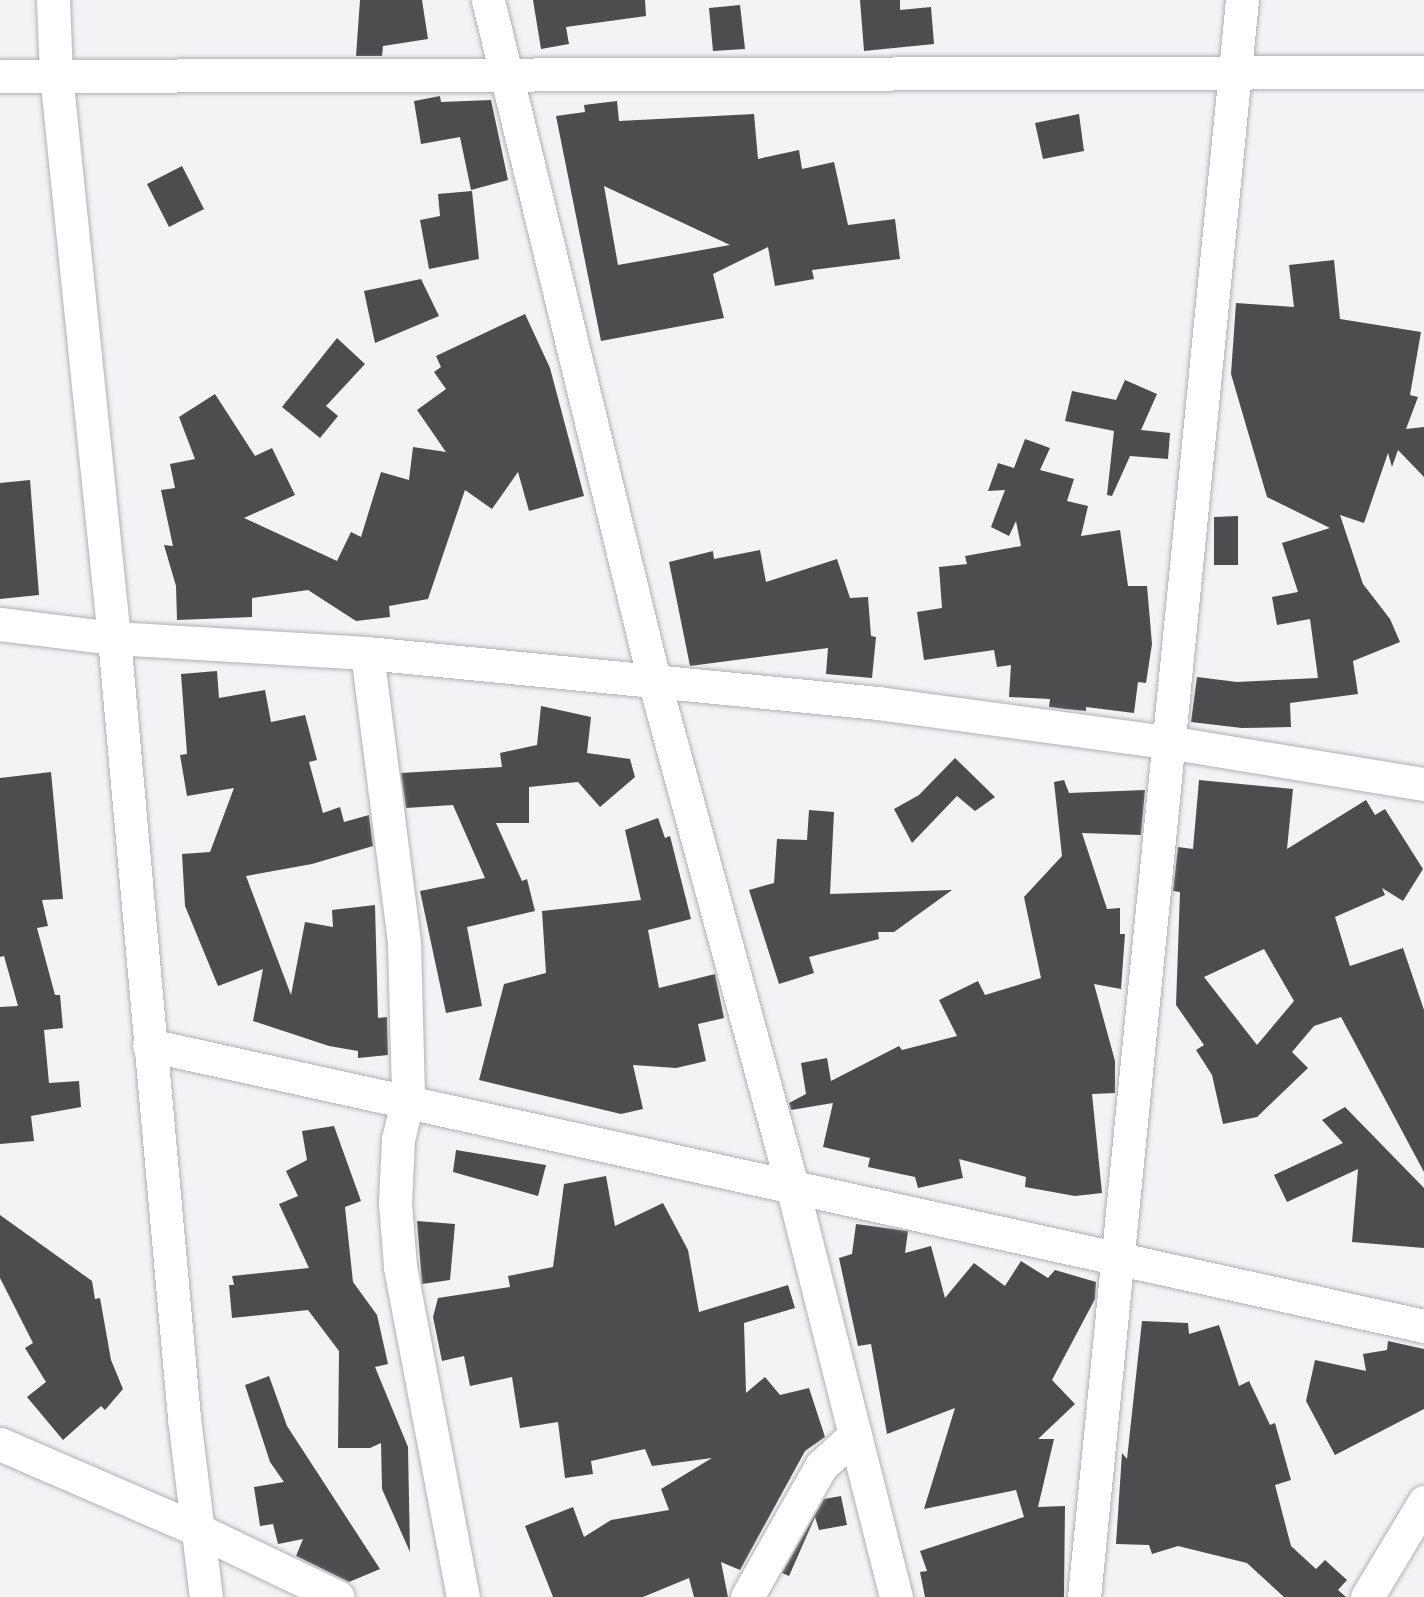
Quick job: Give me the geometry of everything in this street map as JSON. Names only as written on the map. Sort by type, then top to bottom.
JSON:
[{"type":"street","points":[[53,0],[56,74],[114,638],[149,1045],[196,1529],[206,1597]]},
{"type":"street","points":[[488,0],[509,76],[654,680],[792,1186],[896,1597]]},
{"type":"street","points":[[1084,1597],[1167,742],[1199,466],[1233,71],[1242,0]]},
{"type":"street","points":[[0,76],[56,74],[509,76],[1233,71],[1424,72]]},
{"type":"street","points":[[0,624],[114,638],[367,653],[878,703],[1167,742],[1424,784]]},
{"type":"street","points":[[367,653],[404,942],[408,1099],[398,1139],[395,1203],[400,1267],[463,1597]]},
{"type":"street","points":[[149,1045],[408,1099],[1424,1326]]},
{"type":"street","points":[[747,1597],[821,1466],[855,1436]]},
{"type":"street","points":[[0,1444],[196,1529],[338,1597]]},
{"type":"street","points":[[1367,1597],[1424,1502]]},
{"type":"building","points":[[360,0],[422,0],[428,39],[383,46],[382,56],[356,56]]},
{"type":"building","points":[[533,0],[645,0],[646,16],[566,27],[569,44],[541,49]]},
{"type":"building","points":[[860,0],[900,0],[900,10],[931,7],[934,44],[864,51]]},
{"type":"building","points":[[740,5],[745,49],[713,51],[709,8]]},
{"type":"building","points":[[440,96],[441,102],[491,100],[508,180],[471,190],[460,137],[421,144],[414,101]]},
{"type":"building","points":[[617,101],[619,121],[754,114],[758,159],[799,150],[802,169],[834,162],[848,225],[895,219],[900,259],[812,270],[814,279],[775,286],[768,247],[713,274],[724,318],[601,341],[556,116],[585,112],[584,105]],"holes":[[[604,186],[730,245],[618,265]]]},
{"type":"building","points":[[1079,114],[1084,151],[1043,159],[1035,123]]},
{"type":"building","points":[[182,166],[204,209],[169,227],[147,184]]},
{"type":"building","points":[[472,191],[479,259],[429,269],[420,220],[440,216],[438,194]]},
{"type":"building","points":[[1334,260],[1340,319],[1421,332],[1410,395],[1418,397],[1406,429],[1424,427],[1424,477],[1398,450],[1392,467],[1388,453],[1364,523],[1340,515],[1363,584],[1390,619],[1400,642],[1353,661],[1358,694],[1290,703],[1291,727],[1242,728],[1191,722],[1197,677],[1237,682],[1318,678],[1310,619],[1277,625],[1272,597],[1298,592],[1282,543],[1330,528],[1267,497],[1231,374],[1236,303],[1294,307],[1289,265]]},
{"type":"building","points":[[421,279],[439,316],[375,343],[364,291]]},
{"type":"building","points":[[525,314],[550,368],[584,496],[529,511],[518,472],[492,509],[465,490],[428,599],[389,606],[390,617],[356,621],[308,590],[252,598],[252,617],[177,620],[176,586],[164,545],[173,546],[161,490],[175,488],[170,464],[195,459],[179,417],[215,394],[255,456],[272,448],[295,495],[244,518],[337,561],[351,532],[361,537],[381,472],[409,480],[413,447],[446,452],[417,410],[446,389],[434,372],[441,367],[436,356]]},
{"type":"building","points":[[337,338],[365,364],[326,406],[338,416],[320,438],[282,407]]},
{"type":"building","points":[[1125,380],[1157,394],[1141,430],[1170,433],[1168,459],[1130,456],[1112,496],[1107,495],[1114,431],[1065,421],[1072,391],[1116,400]]},
{"type":"building","points":[[1025,439],[1050,448],[1040,470],[1074,479],[1067,501],[1088,506],[1081,536],[1120,530],[1128,586],[1147,586],[1152,644],[1146,683],[1138,682],[1134,713],[1086,707],[1086,711],[1049,707],[1050,699],[1009,697],[1011,665],[997,667],[994,650],[924,660],[917,612],[942,608],[939,567],[967,564],[965,556],[1021,546],[1016,521],[1009,536],[991,527],[1005,490],[988,491],[998,463],[1014,468]]},
{"type":"building","points":[[30,480],[39,595],[0,599],[0,483]]},
{"type":"building","points":[[1238,516],[1238,565],[1214,565],[1214,517]]},
{"type":"building","points":[[760,550],[766,582],[837,559],[850,598],[868,597],[871,636],[876,637],[872,678],[826,674],[828,648],[690,666],[669,562],[713,551],[714,559]]},
{"type":"building","points":[[217,671],[219,698],[265,690],[271,722],[305,715],[317,760],[309,762],[323,813],[340,807],[344,822],[369,815],[373,846],[312,864],[246,876],[291,995],[305,922],[333,927],[332,910],[375,905],[378,1018],[387,1017],[388,1055],[358,1058],[358,1051],[329,1046],[253,1021],[263,969],[218,986],[185,906],[182,854],[210,852],[234,788],[187,796],[180,755],[187,754],[181,674]]},
{"type":"building","points":[[541,706],[591,717],[587,753],[630,759],[635,777],[600,807],[578,782],[529,787],[529,823],[496,823],[522,881],[527,879],[535,911],[467,927],[482,1006],[446,1013],[420,891],[485,878],[453,805],[406,808],[401,773],[502,767],[500,753],[537,745]]},
{"type":"building","points":[[955,758],[995,797],[975,811],[957,796],[912,843],[894,809],[919,795]]},
{"type":"building","points":[[51,772],[63,899],[42,900],[48,926],[37,928],[55,995],[60,995],[63,1028],[44,1030],[49,1083],[79,1081],[81,1107],[31,1116],[34,1141],[0,1144],[0,1007],[18,1006],[4,956],[0,957],[0,778]]},
{"type":"building","points":[[1064,780],[1069,793],[1145,790],[1141,835],[1082,833],[1107,909],[1120,908],[1120,934],[1125,934],[1121,989],[1094,984],[1115,1061],[1115,1093],[1092,1094],[1102,1193],[1075,1196],[1025,1187],[1026,1177],[959,1159],[963,1178],[918,1188],[915,1177],[868,1167],[870,1158],[823,1147],[833,1103],[791,1110],[789,1103],[806,1094],[801,1063],[827,1058],[831,1081],[899,1046],[902,1050],[957,1036],[939,1000],[978,981],[985,995],[1041,978],[1024,897],[1062,856],[1054,782]]},
{"type":"building","points":[[1199,780],[1293,789],[1287,849],[1366,800],[1375,815],[1385,809],[1423,869],[1403,901],[1382,888],[1385,895],[1335,917],[1350,966],[1403,948],[1424,1010],[1424,1172],[1341,1017],[1314,1026],[1292,1052],[1308,1068],[1257,1117],[1223,1124],[1212,1075],[1196,1050],[1204,1045],[1176,1005],[1180,892],[1173,891],[1178,847],[1193,849]],"holes":[[[1264,949],[1294,1001],[1257,1045],[1204,977]]]},
{"type":"building","points":[[809,810],[834,812],[830,894],[952,890],[894,932],[878,932],[879,939],[809,957],[814,973],[779,984],[749,890],[774,883],[777,839],[807,840]]},
{"type":"building","points":[[658,818],[665,838],[670,836],[691,919],[648,930],[659,988],[715,974],[724,1018],[698,1024],[706,1061],[676,1068],[633,1065],[643,1109],[621,1114],[479,1080],[504,984],[546,973],[542,911],[641,900],[625,830]]},
{"type":"building","points":[[1345,1107],[1424,1188],[1424,1248],[1352,1242],[1358,1169],[1287,1202],[1274,1175],[1343,1143],[1322,1120]]},
{"type":"building","points":[[334,1126],[361,1201],[345,1207],[353,1282],[377,1315],[388,1364],[375,1367],[408,1447],[410,1552],[382,1489],[381,1443],[370,1448],[338,1448],[339,1351],[308,1310],[232,1318],[229,1285],[234,1285],[232,1276],[309,1268],[279,1204],[298,1196],[286,1171],[307,1160],[302,1131]]},
{"type":"building","points":[[456,1150],[546,1165],[538,1196],[453,1172]]},
{"type":"building","points":[[606,1176],[615,1226],[663,1203],[688,1250],[699,1312],[788,1285],[795,1308],[744,1323],[746,1393],[765,1377],[780,1395],[809,1388],[825,1437],[805,1451],[740,1570],[721,1562],[728,1597],[694,1597],[689,1578],[643,1597],[553,1597],[525,1526],[573,1507],[584,1537],[611,1520],[669,1510],[661,1489],[712,1458],[652,1466],[645,1449],[591,1461],[593,1474],[565,1478],[558,1422],[520,1428],[512,1377],[470,1386],[464,1356],[442,1361],[433,1317],[438,1298],[510,1287],[508,1276],[553,1267],[564,1184]]},
{"type":"building","points":[[0,1215],[92,1281],[95,1299],[100,1298],[111,1360],[123,1389],[105,1410],[101,1406],[63,1440],[27,1397],[46,1382],[25,1348],[33,1343],[0,1278]]},
{"type":"building","points":[[417,1221],[455,1224],[450,1280],[422,1284]]},
{"type":"building","points":[[856,1224],[908,1231],[905,1253],[931,1246],[945,1298],[974,1263],[1005,1286],[1021,1261],[1048,1278],[1055,1270],[1096,1282],[1095,1299],[1052,1380],[1075,1404],[1038,1439],[1054,1439],[1038,1507],[1065,1506],[1064,1597],[925,1597],[920,1572],[927,1571],[920,1551],[1024,1517],[1016,1490],[924,1509],[955,1408],[887,1434],[871,1344],[858,1346],[839,1258],[852,1254]]},
{"type":"building","points":[[1142,1321],[1188,1323],[1189,1334],[1219,1325],[1239,1386],[1249,1381],[1270,1425],[1275,1423],[1291,1480],[1275,1485],[1291,1546],[1316,1569],[1325,1560],[1347,1580],[1338,1590],[1346,1597],[1284,1597],[1247,1563],[1178,1546],[1152,1554],[1149,1545],[1116,1544],[1122,1453],[1127,1459]]},
{"type":"building","points":[[1388,1341],[1424,1349],[1424,1409],[1335,1455],[1306,1401],[1315,1360],[1366,1371],[1363,1354],[1387,1350]]},
{"type":"building","points":[[269,1376],[287,1426],[380,1569],[349,1582],[296,1556],[303,1539],[278,1544],[273,1524],[260,1526],[254,1487],[284,1482],[270,1462],[245,1385]]},
{"type":"building","points":[[841,1496],[847,1525],[819,1530],[815,1517],[789,1576],[782,1573],[824,1499]]}]
